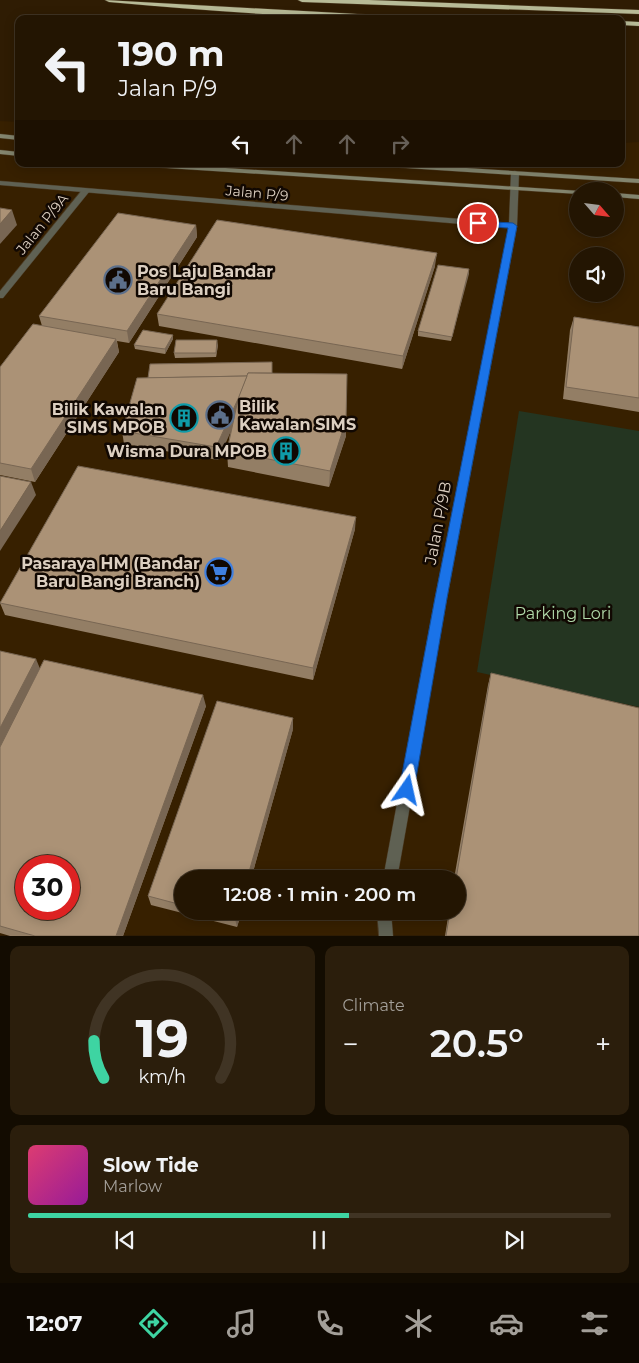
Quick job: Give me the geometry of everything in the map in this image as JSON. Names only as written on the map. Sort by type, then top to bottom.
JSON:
[{"type":"highway","points":[[108,0],[220,9],[335,15]]},
{"type":"highway","points":[[302,0],[639,12]]},
{"type":"highway","points":[[625,23],[639,24]]},
{"type":"main road","points":[[0,136],[15,138]]},
{"type":"main road","points":[[0,152],[15,154]]},
{"type":"main road","points":[[183,167],[569,191]]},
{"type":"main road","points":[[422,167],[639,181]]},
{"type":"main road","points":[[624,196],[639,197]]},
{"type":"street","name":"Jalan P/9B","points":[[392,870],[441,598],[513,226],[516,188],[515,173]]},
{"type":"street","name":"Jalan P/9","points":[[0,183],[85,192],[513,226]]},
{"type":"street","name":"Jalan P/9A","points":[[0,296],[85,192]]},
{"type":"street","points":[[385,920],[386,936]]},
{"type":"shaded area","points":[[0,121],[15,122],[15,167],[625,167],[625,143],[639,142],[639,935],[0,935]]},
{"type":"green space","name":"Parking Lori","points":[[519,411],[639,431],[639,707],[477,672]]},
{"type":"building","points":[[0,208],[12,210],[0,224]]},
{"type":"building","points":[[118,213],[196,225],[127,331],[39,316]]},
{"type":"building","points":[[217,220],[437,253],[403,356],[157,314]]},
{"type":"building","points":[[438,265],[469,269],[452,337],[418,331]]},
{"type":"building","points":[[574,317],[639,327],[639,398],[566,387]]},
{"type":"building","points":[[33,324],[116,339],[31,469],[0,463],[0,367]]},
{"type":"building","points":[[143,330],[173,335],[165,349],[134,345]]},
{"type":"building","points":[[176,340],[217,340],[216,353],[174,353]]},
{"type":"building","points":[[272,362],[272,373],[248,373],[247,376],[148,378],[150,364]]},
{"type":"building","name":"Wisma Dura MPOB","points":[[248,373],[347,374],[346,420],[330,471],[227,451],[239,395]]},
{"type":"building","name":"Bilik Kawalan SIMS MPOB","points":[[247,376],[216,447],[122,431],[137,378]]},
{"type":"building","points":[[78,466],[356,517],[313,668],[0,603]]},
{"type":"building","points":[[0,476],[31,482],[0,531]]},
{"type":"building","points":[[0,651],[36,659],[0,728]]},
{"type":"building","points":[[44,660],[203,695],[116,936],[35,936],[0,926],[0,747]]},
{"type":"building","points":[[491,673],[639,708],[639,936],[446,936],[449,920],[466,920],[466,870],[458,870]]},
{"type":"building","points":[[217,701],[293,718],[250,870],[174,870],[174,903],[148,896]]},
{"type":"place","name":"Pos Laju Bandar Baru Bangi","points":[[118,280]]},
{"type":"place","name":"Bilik Kawalan SIMS","points":[[220,415]]},
{"type":"place","name":"Bilik Kawalan SIMS MPOB","points":[[184,418]]},
{"type":"place","name":"Wisma Dura MPOB","points":[[286,451]]},
{"type":"place","name":"Pasaraya HM (Bandar Baru Bangi Branch)","points":[[219,572]]},
{"type":"route","points":[[407,790],[441,598],[513,226],[478,223]]}]
